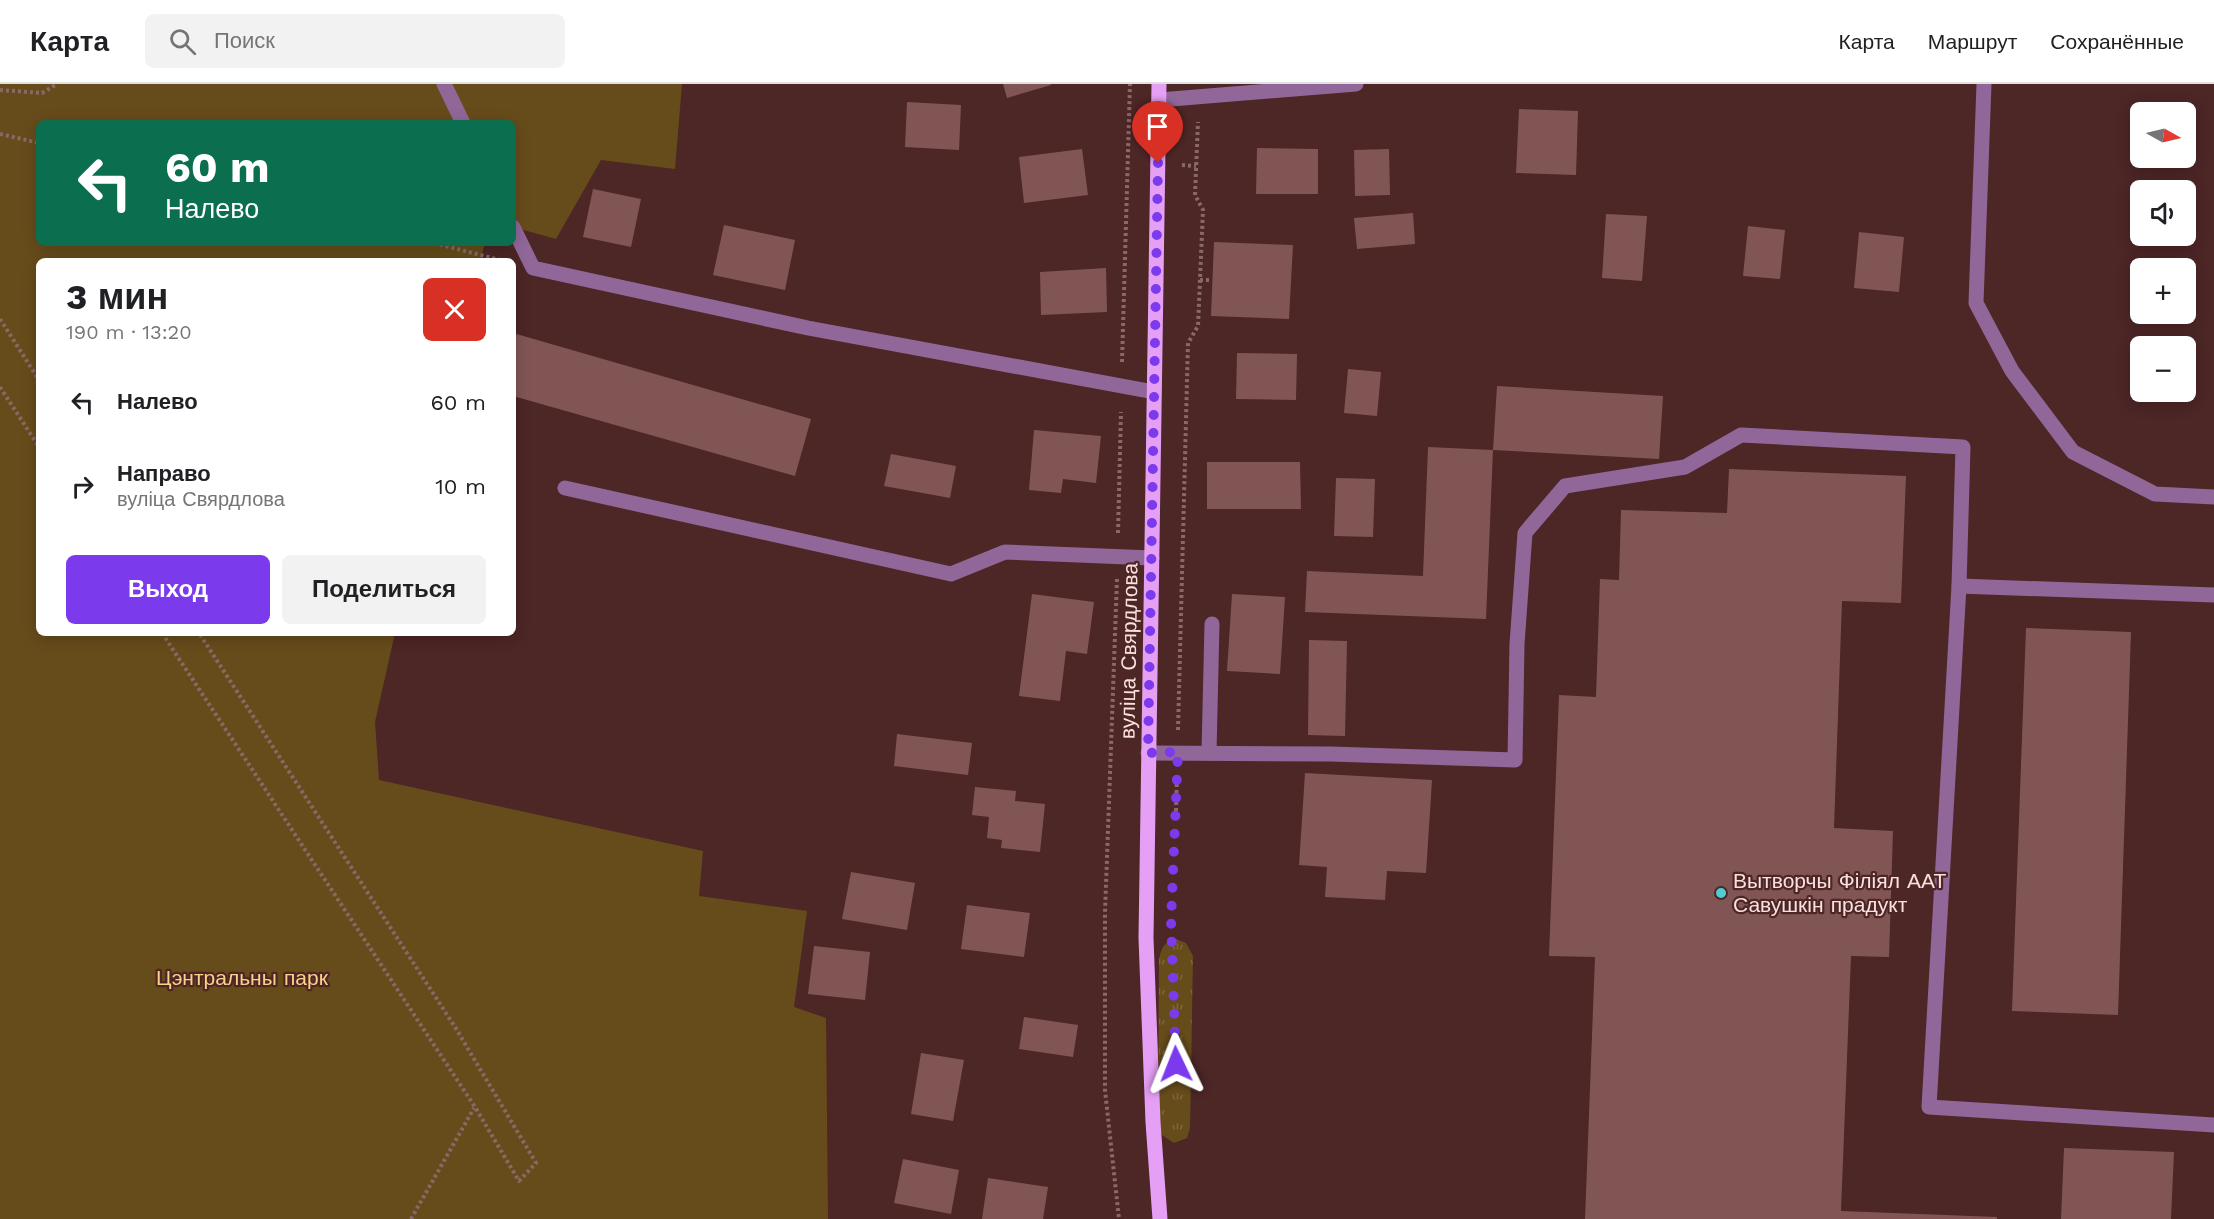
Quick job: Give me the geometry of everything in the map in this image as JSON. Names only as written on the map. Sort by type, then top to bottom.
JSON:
[{"type":"main road","name":"вуліца Свярдлова","points":[[1159,92],[1146,950],[1153,1122],[1160,1219]]},
{"type":"street","points":[[444,84],[462,120]]},
{"type":"street","points":[[1159,92],[1199,98],[1356,84]]},
{"type":"street","points":[[1984,84],[1976,303],[2012,371],[2073,452],[2155,494],[2214,497]]},
{"type":"street","points":[[516,233],[533,268],[808,328],[1154,393]]},
{"type":"street","points":[[1148,753],[1209,752],[1515,760],[1517,644],[1525,533],[1564,486],[1685,467],[1741,435],[1963,447],[1959,585],[1929,1107],[2214,1125]]},
{"type":"street","points":[[565,488],[951,574],[1005,552],[1152,558]]},
{"type":"street","points":[[1959,585],[2214,595]]},
{"type":"street","points":[[1209,752],[1212,624]]},
{"type":"path","points":[[0,90],[42,93],[57,84]]},
{"type":"path","points":[[1119,1219],[1105,1090],[1105,937],[1118,557],[1130,84]]},
{"type":"path","points":[[1175,819],[1185,391],[1188,343],[1198,326],[1203,210],[1195,195],[1199,98]]},
{"type":"path","points":[[0,134],[36,142]]},
{"type":"path","points":[[446,246],[493,258]]},
{"type":"path","points":[[1200,280],[1212,280]]},
{"type":"path","points":[[0,319],[36,375]]},
{"type":"path","points":[[0,387],[36,442]]},
{"type":"path","points":[[164,636],[475,1107],[519,1181],[536,1163],[455,1027],[201,636]]},
{"type":"path","points":[[411,1219],[475,1107]]},
{"type":"green space","name":"Цэнтральны парк","points":[[0,84],[682,84],[675,169],[601,160],[556,239],[516,228],[516,120],[36,120],[36,246],[484,246],[481,258],[36,258],[36,636],[394,636],[375,722],[379,780],[703,851],[699,896],[807,911],[794,1007],[826,1018],[828,1219],[0,1219]]},
{"type":"green space","points":[[1176,939],[1186,943],[1193,956],[1190,1128],[1187,1138],[1174,1143],[1162,1135],[1158,1118],[1159,959],[1164,946]]},
{"type":"building","points":[[1003,84],[1051,84],[1051,85],[1007,98]]},
{"type":"building","points":[[907,102],[961,105],[959,150],[905,147]]},
{"type":"building","points":[[1519,109],[1578,111],[1576,175],[1516,173]]},
{"type":"building","points":[[1257,148],[1318,149],[1318,194],[1256,194]]},
{"type":"building","points":[[1082,149],[1088,195],[1024,203],[1019,157]]},
{"type":"building","points":[[1389,149],[1390,195],[1355,196],[1354,150]]},
{"type":"building","points":[[593,189],[641,199],[631,247],[583,237]]},
{"type":"building","points":[[1413,213],[1415,244],[1357,249],[1354,218]]},
{"type":"building","points":[[1606,214],[1647,216],[1642,281],[1602,278]]},
{"type":"building","points":[[724,225],[795,240],[785,290],[713,275]]},
{"type":"building","points":[[1748,226],[1785,230],[1780,279],[1743,276]]},
{"type":"building","points":[[1859,232],[1904,237],[1899,292],[1854,288]]},
{"type":"building","points":[[1214,242],[1293,245],[1289,319],[1211,316]]},
{"type":"building","points":[[1106,268],[1107,312],[1041,315],[1040,272]]},
{"type":"building","points":[[516,334],[811,419],[795,476],[516,397]]},
{"type":"building","points":[[1237,353],[1297,354],[1296,400],[1236,399]]},
{"type":"building","points":[[1348,369],[1381,372],[1377,416],[1344,413]]},
{"type":"building","points":[[1497,386],[1663,396],[1659,459],[1493,450]]},
{"type":"building","points":[[1034,430],[1101,436],[1096,483],[1063,479],[1061,493],[1029,490]]},
{"type":"building","points":[[1428,447],[1493,450],[1486,619],[1305,612],[1307,571],[1423,576]]},
{"type":"building","points":[[891,454],[956,466],[950,498],[884,486]]},
{"type":"building","points":[[1207,462],[1300,462],[1301,509],[1207,509]]},
{"type":"building","name":"Вытворчы Філіял ААТ Савушкін прадукт","points":[[1729,469],[1906,476],[1901,603],[1842,601],[1834,828],[1893,831],[1889,957],[1851,956],[1841,1211],[1997,1217],[1997,1219],[1585,1219],[1595,957],[1549,956],[1559,695],[1596,697],[1600,579],[1619,580],[1621,510],[1727,513]]},
{"type":"building","points":[[1336,478],[1375,479],[1373,537],[1334,536]]},
{"type":"building","points":[[1032,594],[1094,602],[1087,654],[1066,651],[1060,701],[1019,696]]},
{"type":"building","points":[[1232,594],[1285,597],[1280,674],[1227,671]]},
{"type":"building","points":[[2026,628],[2131,632],[2118,1015],[2012,1011]]},
{"type":"building","points":[[1309,640],[1347,641],[1345,736],[1308,735]]},
{"type":"building","points":[[897,734],[972,743],[968,775],[894,766]]},
{"type":"building","points":[[1305,773],[1432,780],[1426,873],[1387,871],[1385,900],[1325,897],[1327,867],[1299,865]]},
{"type":"building","points":[[975,787],[1016,791],[1015,801],[1045,804],[1040,852],[1001,848],[1002,840],[987,838],[989,817],[972,815]]},
{"type":"building","points":[[851,872],[915,883],[907,930],[842,919]]},
{"type":"building","points":[[967,905],[1030,913],[1024,957],[961,949]]},
{"type":"building","points":[[814,946],[870,952],[865,1000],[808,994]]},
{"type":"building","points":[[1024,1017],[1078,1025],[1073,1057],[1019,1049]]},
{"type":"building","points":[[921,1053],[964,1060],[953,1121],[911,1114]]},
{"type":"building","points":[[2064,1148],[2174,1152],[2171,1219],[2061,1219]]},
{"type":"building","points":[[903,1159],[959,1170],[951,1214],[894,1203]]},
{"type":"building","points":[[988,1178],[1048,1187],[1043,1219],[982,1219]]},
{"type":"place","name":"Вытворчы Філіял ААТ Савушкін прадукт","points":[[1721,893]]},
{"type":"route","points":[[1158,163],[1148,753],[1178,752],[1171,921],[1176,1064]]}]
